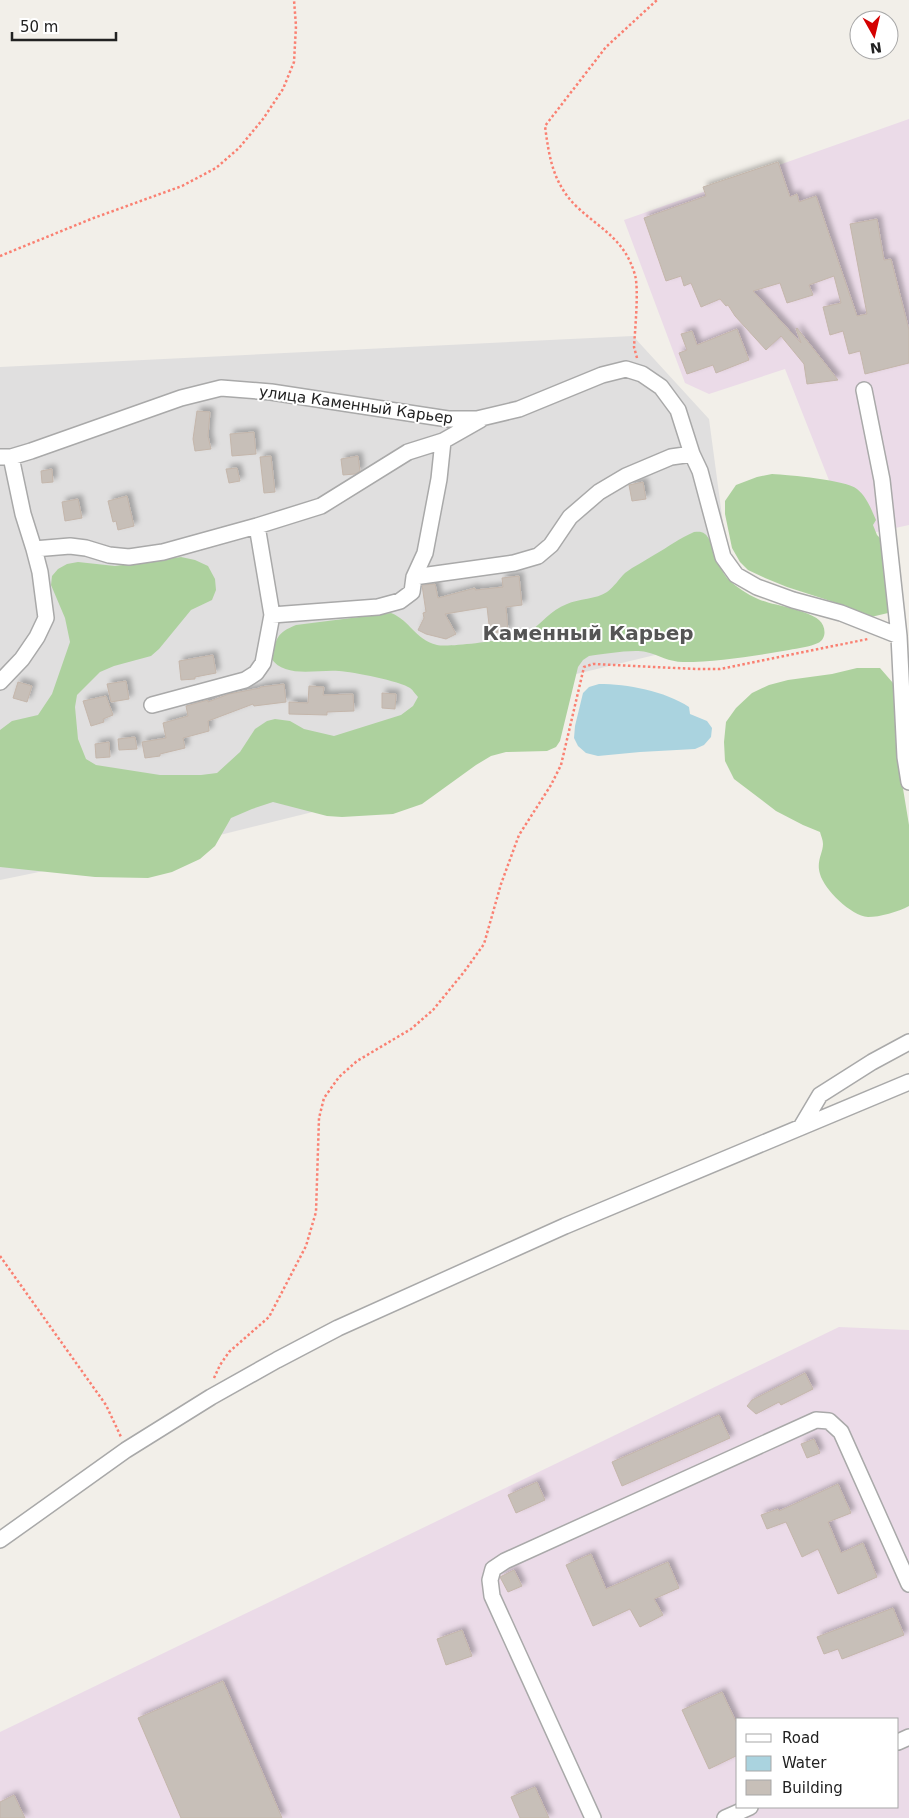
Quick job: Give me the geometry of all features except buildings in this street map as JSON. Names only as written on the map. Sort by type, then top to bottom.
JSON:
[{"type":"street","name":"улица Каменный Карьер","points":[[6,457],[31,451],[181,398],[220,388],[270,392],[448,419],[477,419],[518,409],[602,375],[626,369],[642,374],[662,387],[678,410],[692,454],[700,471],[723,557],[736,575],[757,587],[793,600],[841,613],[896,635]]},
{"type":"street","points":[[864,390],[882,480],[905,757],[909,782]]},
{"type":"street","points":[[34,549],[70,546],[86,548],[108,555],[130,557],[163,552],[257,526],[321,506],[408,452],[442,441],[484,418]]},
{"type":"street","points":[[272,615],[378,607],[400,602],[412,592],[414,577],[425,553],[439,479],[442,441]]},
{"type":"street","points":[[414,577],[514,563],[538,556],[551,545],[570,517],[599,492],[626,476],[671,457],[692,454]]},
{"type":"street","points":[[0,682],[22,659],[37,637],[46,618],[40,572],[6,457]]},
{"type":"street","points":[[152,705],[245,680],[256,673],[263,663],[272,615],[257,526]]},
{"type":"street","points":[[801,1127],[820,1096],[872,1062],[909,1042]]},
{"type":"street","points":[[0,1540],[126,1450],[211,1397],[338,1328],[565,1226],[909,1082]]},
{"type":"street","points":[[594,1818],[492,1596],[490,1580],[492,1569],[816,1420],[829,1421],[841,1432],[909,1584]]},
{"type":"street","points":[[725,1818],[748,1808]]},
{"type":"path","points":[[0,256],[91,219],[182,186],[216,168],[239,148],[264,118],[283,89],[294,62],[296,26],[294,0]]},
{"type":"path","points":[[642,374],[634,347],[635,276],[628,257],[615,238],[576,205],[562,187],[552,169],[545,126],[606,47],[657,0]]},
{"type":"path","points":[[211,1397],[214,1378],[220,1365],[229,1352],[269,1317],[306,1246],[316,1212],[319,1118],[324,1098],[339,1078],[357,1061],[411,1029],[433,1010],[484,944],[501,884],[519,835],[551,785],[561,765],[584,667],[594,664],[720,669],[896,635]]},
{"type":"path","points":[[0,1256],[106,1405],[126,1450]]},
{"type":"shaded area","points":[[909,119],[909,525],[872,533],[834,493],[785,369],[709,394],[685,383],[624,220]]},
{"type":"shaded area","points":[[633,336],[709,419],[738,635],[572,675],[434,782],[224,834],[0,880],[0,367]]},
{"type":"shaded area","points":[[839,1327],[909,1330],[909,1818],[0,1818],[0,1732]]},
{"type":"green space","points":[[772,474],[817,478],[841,483],[857,489],[863,496],[876,520],[873,525],[881,539],[891,607],[888,613],[871,617],[846,606],[765,578],[748,570],[740,562],[732,548],[725,514],[725,501],[736,485],[757,477]]},
{"type":"green space","points":[[694,532],[702,532],[708,537],[727,578],[746,593],[758,599],[813,616],[823,626],[823,639],[811,646],[789,650],[696,662],[678,662],[640,651],[589,656],[578,667],[560,741],[556,747],[547,751],[506,752],[491,756],[422,804],[393,814],[327,816],[273,802],[231,818],[215,846],[200,859],[172,872],[148,878],[95,877],[0,867],[0,730],[12,721],[38,715],[52,694],[70,642],[65,618],[51,585],[52,576],[58,569],[67,564],[78,562],[115,566],[181,557],[195,560],[208,566],[215,579],[216,590],[212,600],[191,610],[151,656],[114,666],[100,672],[77,695],[75,707],[78,739],[86,759],[96,765],[160,775],[201,775],[217,773],[240,752],[255,729],[267,721],[275,719],[290,721],[304,729],[334,736],[401,715],[413,706],[418,697],[405,685],[376,677],[346,672],[302,672],[284,669],[277,665],[271,658],[278,637],[289,628],[296,625],[391,613],[398,616],[423,639],[437,645],[468,644],[520,635],[532,630],[551,614],[571,602],[607,592],[628,570]]},
{"type":"green space","points":[[857,668],[880,668],[893,683],[896,746],[909,825],[909,906],[889,914],[873,917],[861,915],[846,907],[827,887],[819,869],[823,847],[820,832],[776,811],[734,779],[725,761],[726,722],[736,708],[752,693],[769,685],[788,680],[832,674]]},
{"type":"water","points":[[599,684],[622,685],[646,690],[679,701],[689,707],[690,714],[707,721],[712,728],[711,737],[704,745],[695,749],[598,756],[586,753],[578,746],[574,738],[575,726],[583,693],[589,687]]},
{"type":"district","name":"Каменный Карьер","points":[[588,633]]}]
